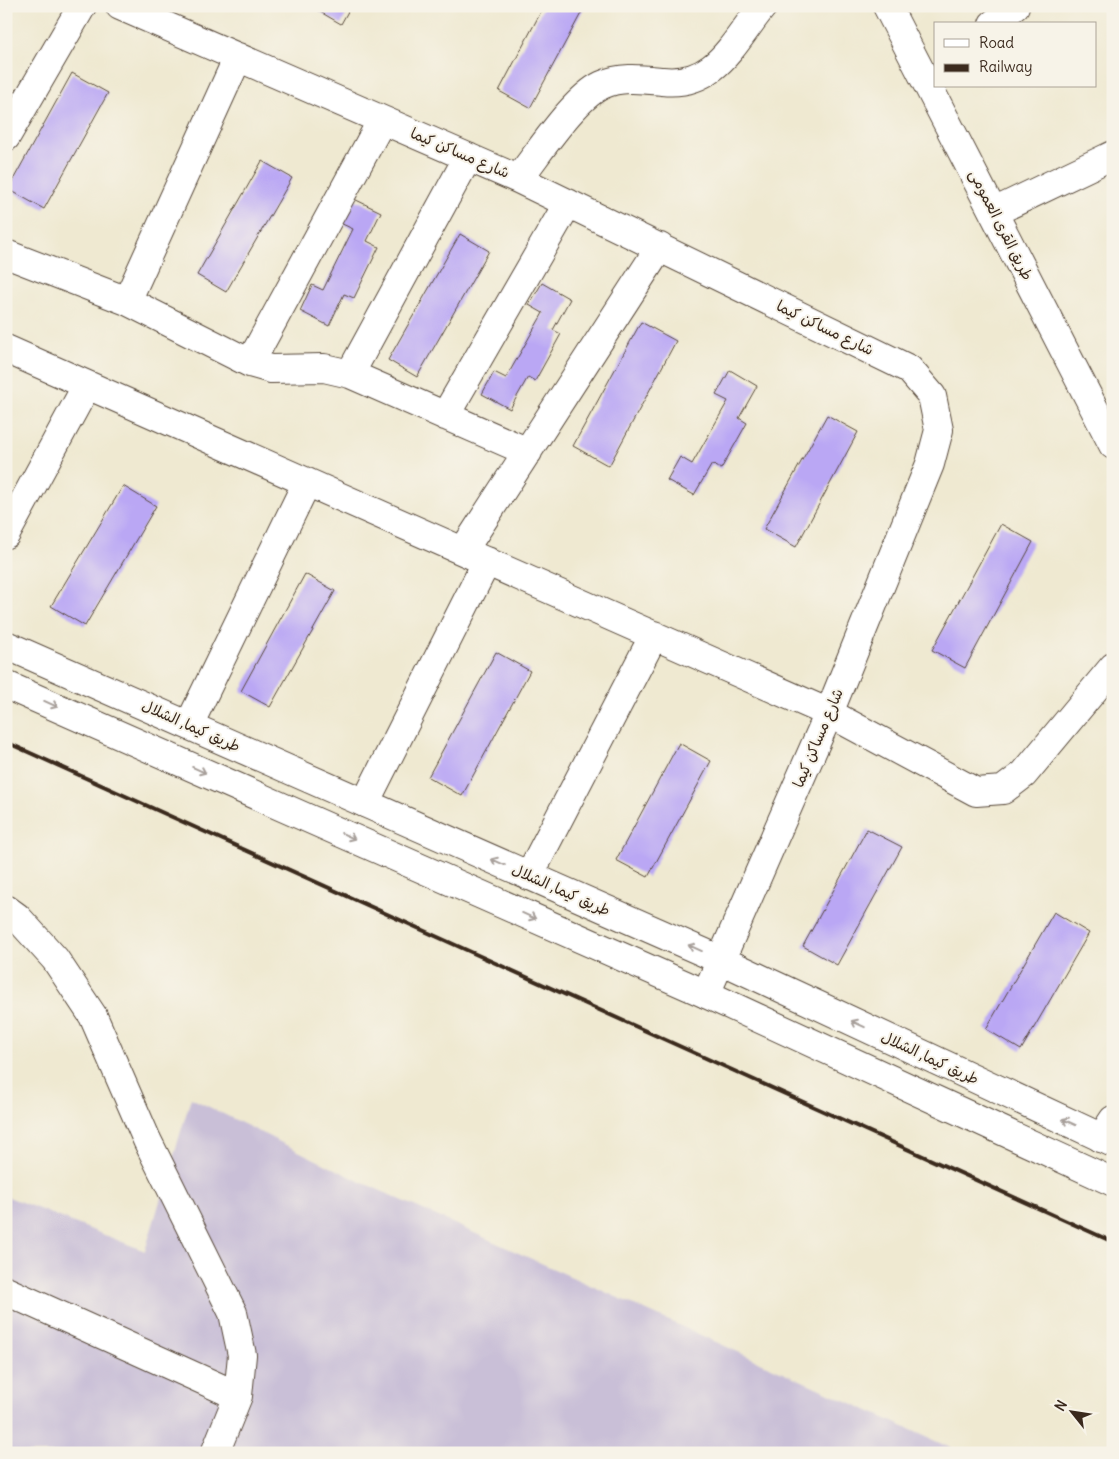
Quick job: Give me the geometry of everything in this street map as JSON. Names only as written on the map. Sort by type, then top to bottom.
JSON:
[{"type":"main road","points":[[6,137],[82,6]]},
{"type":"main road","points":[[518,179],[563,121],[591,92],[602,84],[621,80],[672,82],[698,77],[719,64],[763,6]]},
{"type":"main road","name":"طريق القرى العمومى","points":[[887,6],[929,58]]},
{"type":"main road","points":[[985,6],[992,22]]},
{"type":"main road","points":[[995,22],[1015,6]]},
{"type":"main road","name":"شارع مساكن كيما","points":[[136,9],[238,58],[518,179],[909,368],[932,396],[939,430],[930,464],[829,713],[706,994]]},
{"type":"main road","points":[[127,301],[238,58]]},
{"type":"main road","name":"طريق القرى العمومى","points":[[943,88],[998,210],[1113,445]]},
{"type":"main road","points":[[250,363],[382,120]]},
{"type":"main road","points":[[998,210],[1113,155]]},
{"type":"main road","points":[[350,374],[468,157]]},
{"type":"main road","points":[[445,416],[568,203]]},
{"type":"main road","points":[[365,804],[475,556],[528,452],[660,247]]},
{"type":"main road","points":[[6,254],[127,301],[250,363],[271,369],[324,368],[350,374],[528,452]]},
{"type":"main road","points":[[6,349],[829,713],[976,792],[1003,790],[1024,774],[1113,666]]},
{"type":"main road","points":[[6,534],[87,384]]},
{"type":"main road","points":[[189,726],[307,482]]},
{"type":"main road","points":[[529,876],[654,635]]},
{"type":"main road","name":"طريق كيما, الشلال","points":[[6,645],[721,960],[1109,1134]]},
{"type":"main road","points":[[6,685],[706,994],[1113,1182]]},
{"type":"main road","points":[[6,909],[17,917],[55,960],[93,1016],[147,1140],[233,1313],[242,1355],[238,1396],[215,1453]]},
{"type":"main road","points":[[6,1290],[238,1396]]},
{"type":"shaded area","points":[[191,1098],[359,1181],[962,1453],[6,1453],[6,1196],[145,1251]]},
{"type":"building","points":[[310,6],[351,6],[341,24]]},
{"type":"building","points":[[544,6],[585,6],[530,108],[499,91]]},
{"type":"building","points":[[72,73],[108,93],[44,209],[8,189]]},
{"type":"building","points":[[262,161],[292,178],[226,292],[197,275]]},
{"type":"building","points":[[350,197],[381,212],[367,241],[379,247],[354,298],[344,294],[329,326],[300,311],[312,285],[323,290],[353,229],[338,222]]},
{"type":"building","points":[[460,234],[489,251],[417,377],[388,360]]},
{"type":"building","points":[[542,283],[570,299],[553,330],[561,334],[535,381],[528,377],[510,409],[482,394],[494,372],[506,378],[543,313],[529,305]]},
{"type":"building","points":[[641,322],[676,341],[609,466],[573,446]]},
{"type":"building","points":[[730,370],[757,386],[739,418],[747,423],[721,469],[712,464],[694,495],[667,480],[680,457],[692,464],[728,401],[716,395]]},
{"type":"building","points":[[827,415],[858,432],[796,547],[764,529]]},
{"type":"building","points":[[123,486],[156,506],[85,626],[51,606]]},
{"type":"building","points":[[1001,524],[1033,542],[965,668],[932,650]]},
{"type":"building","points":[[305,574],[335,591],[270,707],[241,691]]},
{"type":"building","points":[[496,652],[530,671],[462,796],[428,777]]},
{"type":"building","points":[[679,743],[711,761],[648,877],[616,860]]},
{"type":"building","points":[[867,829],[902,847],[837,965],[803,946]]},
{"type":"building","points":[[1054,912],[1089,933],[1021,1050],[986,1029]]},
{"type":"railway","points":[[6,742],[1113,1242]]}]
